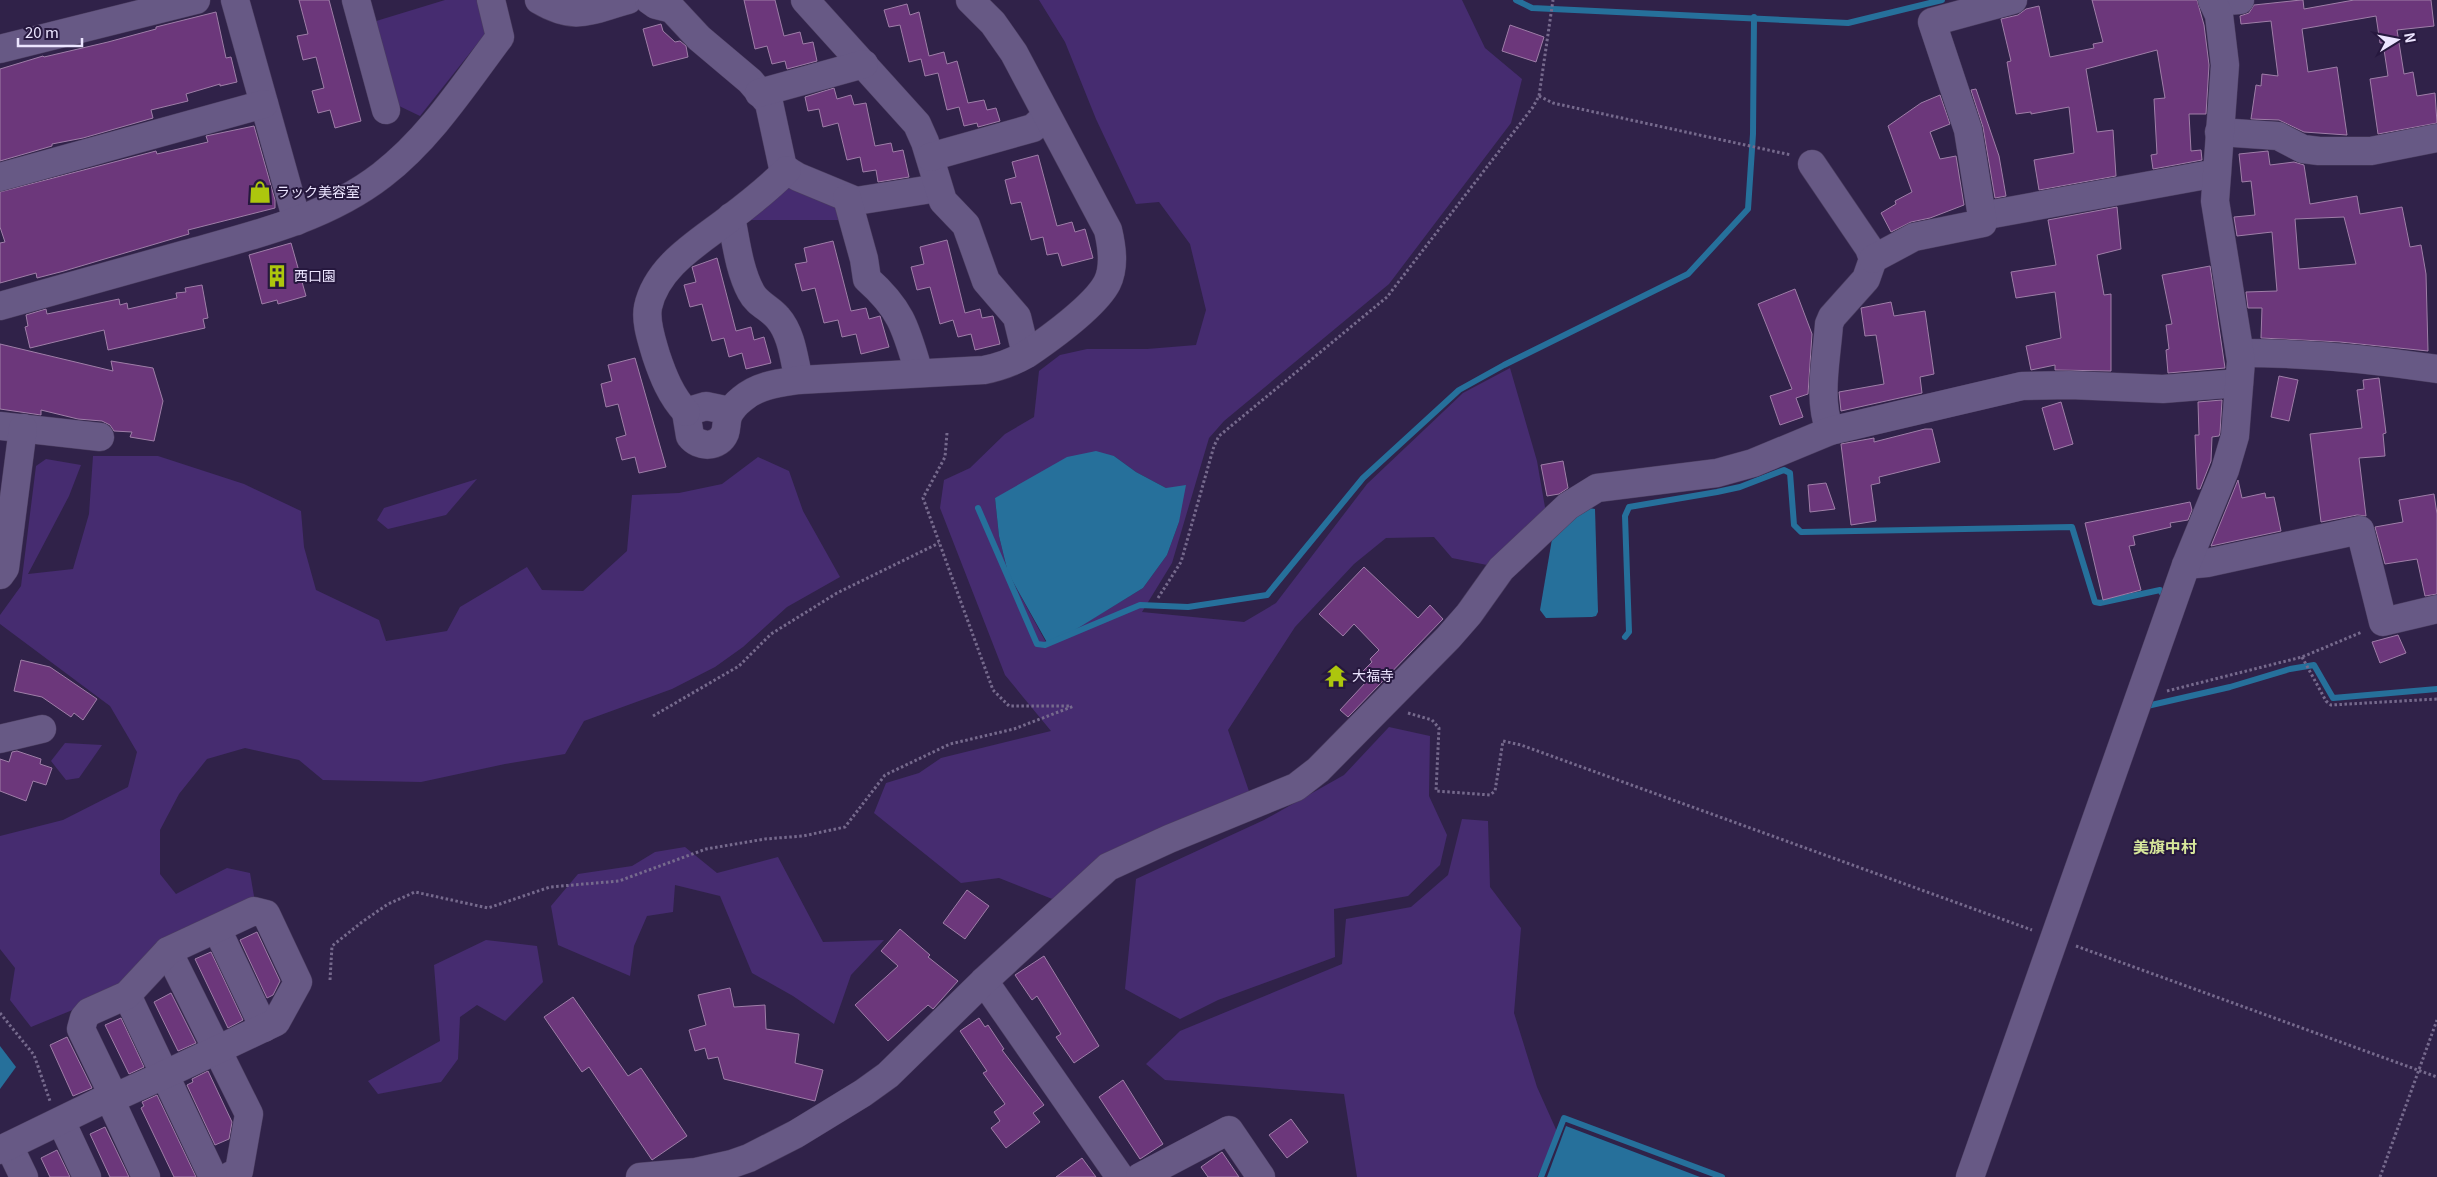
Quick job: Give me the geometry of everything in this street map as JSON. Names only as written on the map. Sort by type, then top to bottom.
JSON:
[{"type":"street","points":[[0,49],[196,0]]},
{"type":"street","points":[[235,0],[297,221]]},
{"type":"street","points":[[356,0],[386,110]]},
{"type":"street","points":[[0,306],[297,221],[356,194],[383,175],[404,156],[442,114],[500,37],[491,0]]},
{"type":"street","points":[[539,0],[569,13],[586,13],[628,0]]},
{"type":"street","points":[[650,0],[656,5],[672,9],[699,38],[750,81],[769,104],[783,168],[856,201],[938,188]]},
{"type":"street","points":[[805,0],[917,124],[930,157],[943,201],[966,224],[986,281],[1017,317],[1026,354]]},
{"type":"street","points":[[787,170],[731,217],[690,246],[657,284],[648,307],[650,333],[661,370],[676,402],[686,412],[690,436],[697,442],[708,445],[715,443],[725,434],[729,414],[733,408],[757,389],[799,380],[984,370],[1001,366],[1026,354],[1087,308],[1108,282],[1112,265],[1112,249],[1108,230],[1014,53],[993,23],[970,0]]},
{"type":"street","points":[[1873,259],[1914,237],[1983,222],[1968,130],[1932,22],[2013,0]]},
{"type":"street","points":[[1970,1177],[2186,565],[2231,450],[2238,418],[2240,353],[2215,201],[2224,65],[2223,36],[2219,15],[2213,1],[2240,0]]},
{"type":"street","points":[[759,93],[864,64]]},
{"type":"street","points":[[0,177],[264,104]]},
{"type":"street","points":[[930,157],[1032,128],[1046,116]]},
{"type":"street","points":[[2219,132],[2278,136],[2303,149],[2319,151],[2371,151],[2437,138]]},
{"type":"street","points":[[1812,164],[1869,248],[1873,259],[1866,279],[1832,317],[1829,324],[1825,398],[1826,421],[1830,431]]},
{"type":"street","points":[[1982,216],[2217,173]]},
{"type":"street","points":[[847,198],[864,259],[866,279],[880,290],[900,315],[919,373]]},
{"type":"street","points":[[731,217],[741,264],[750,291],[759,303],[770,310],[782,324],[788,337],[799,380]]},
{"type":"street","points":[[2240,353],[2280,353],[2431,365]]},
{"type":"street","points":[[640,1177],[696,1172],[732,1164],[749,1158],[796,1134],[863,1093],[888,1075],[984,980],[1108,867],[1169,839],[1296,787],[1318,770],[1448,638],[1469,614],[1500,569],[1580,497],[1597,488],[1699,477],[1742,467],[1830,431],[2022,386],[2070,385],[2163,389],[2239,383]]},
{"type":"street","points":[[686,412],[706,406],[725,410],[733,408]]},
{"type":"street","points":[[0,575],[5,568],[12,427],[100,437]]},
{"type":"street","points":[[2186,565],[2206,563],[2360,530],[2383,622],[2437,609]]},
{"type":"street","points":[[0,740],[42,729]]},
{"type":"street","points":[[24,1177],[5,1148],[109,1097],[166,1074],[276,1022],[298,982],[266,914],[254,911],[168,951],[127,995],[89,1012],[84,1018],[81,1029],[109,1087],[109,1097],[146,1177]]},
{"type":"street","points":[[217,929],[264,1028]]},
{"type":"street","points":[[168,951],[216,1051],[249,1114],[239,1171],[228,1177]]},
{"type":"street","points":[[984,980],[1120,1177]]},
{"type":"street","points":[[127,995],[166,1074],[213,1177]]},
{"type":"street","points":[[59,1122],[87,1177]]},
{"type":"street","points":[[1140,1177],[1229,1130],[1261,1177]]},
{"type":"path","points":[[1158,598],[1181,562],[1214,446],[1219,436],[1387,297],[1534,107],[1539,96],[1552,20],[1553,0]]},
{"type":"path","points":[[1539,96],[1553,103],[1762,149]]},
{"type":"path","points":[[330,980],[332,946],[388,904],[416,892],[488,908],[550,887],[620,882],[706,848],[765,839],[803,836],[845,827],[886,775],[950,744],[1014,729],[1074,706],[1009,706],[993,690],[924,498],[945,457],[947,432]]},
{"type":"path","points":[[653,716],[739,666],[771,634],[837,593],[939,543]]},
{"type":"path","points":[[2140,695],[2176,690],[2302,657],[2383,622]]},
{"type":"path","points":[[2302,657],[2326,701],[2331,705],[2437,700]]},
{"type":"path","points":[[1381,705],[1432,720],[1437,724],[1439,728],[1436,791],[1490,795],[1495,791],[1503,741],[1521,745],[2437,1077]]},
{"type":"path","points":[[0,1012],[34,1055],[59,1122]]},
{"type":"path","points":[[2380,1177],[2437,1020]]},
{"type":"shaded area","points":[[445,0],[477,0],[485,34],[420,116],[395,104],[373,22]]},
{"type":"shaded area","points":[[1039,0],[1462,0],[1485,48],[1522,79],[1511,123],[1389,284],[1224,421],[1209,438],[1172,563],[1142,612],[1244,622],[1276,603],[1367,484],[1463,393],[1510,368],[1537,461],[1546,513],[1492,566],[1452,558],[1434,537],[1386,538],[1354,564],[1295,627],[1228,730],[1252,800],[1060,902],[999,878],[961,883],[874,813],[886,783],[919,773],[941,758],[1051,731],[1005,675],[940,508],[944,480],[970,468],[1005,434],[1034,417],[1039,371],[1060,355],[1087,349],[1147,349],[1196,345],[1206,310],[1190,244],[1159,202],[1136,204],[1096,119],[1065,42]],"holes":[[[1114,456],[1136,472],[1166,488],[1179,522],[1167,555],[1143,588],[1048,646],[1008,573],[999,536],[995,498]]]},
{"type":"shaded area","points":[[793,180],[844,203],[848,220],[738,220]]},
{"type":"shaded area","points":[[93,456],[158,456],[244,484],[301,511],[304,547],[316,590],[379,620],[386,641],[447,631],[460,607],[527,567],[542,590],[583,591],[627,551],[632,495],[679,493],[722,484],[758,457],[789,471],[803,511],[840,577],[787,607],[743,647],[715,667],[672,689],[584,721],[565,754],[505,764],[421,782],[323,780],[299,760],[245,748],[207,759],[179,794],[160,830],[160,874],[176,894],[227,868],[250,873],[255,902],[114,993],[31,1027],[10,1000],[15,968],[0,949],[0,836],[63,820],[128,787],[137,752],[110,706],[0,624],[0,615],[21,586],[36,466],[46,459],[81,465],[69,496],[28,574],[73,569],[89,514]]},
{"type":"shaded area","points":[[477,479],[446,515],[388,529],[377,520],[384,508]]},
{"type":"shaded area","points":[[1389,727],[1430,736],[1429,796],[1447,835],[1440,865],[1408,896],[1334,909],[1335,957],[1218,1000],[1180,1019],[1125,989],[1136,879],[1264,820],[1344,775]]},
{"type":"shaded area","points":[[65,743],[102,745],[79,778],[66,780],[51,761]]},
{"type":"shaded area","points":[[1462,819],[1488,821],[1490,887],[1521,928],[1514,1013],[1537,1087],[1559,1136],[1537,1177],[1357,1177],[1344,1094],[1165,1080],[1146,1064],[1180,1031],[1342,964],[1346,919],[1411,907],[1448,875]]},
{"type":"shaded area","points":[[685,847],[717,873],[778,857],[823,942],[884,940],[851,975],[834,1024],[793,996],[752,973],[720,896],[675,885],[673,912],[647,916],[634,946],[630,976],[558,945],[551,906],[578,874],[632,866],[655,852]]},
{"type":"shaded area","points":[[486,940],[537,946],[543,982],[505,1021],[477,1005],[460,1017],[458,1059],[441,1082],[378,1094],[368,1081],[440,1041],[434,965]]},
{"type":"water","points":[[1096,451],[1114,456],[1136,472],[1166,488],[1186,485],[1179,522],[1167,555],[1143,588],[1049,646],[1008,573],[999,536],[995,498],[1067,457]]},
{"type":"water","points":[[1584,507],[1595,509],[1598,612],[1596,616],[1592,617],[1546,618],[1540,610],[1552,539]]},
{"type":"water","points":[[0,1046],[16,1067],[0,1089]]},
{"type":"water","points":[[1566,1126],[1700,1177],[1547,1177]]},
{"type":"building","points":[[299,0],[329,0],[361,121],[335,128],[330,110],[318,113],[312,91],[324,88],[316,57],[303,60],[297,36],[308,34]]},
{"type":"building","points":[[744,0],[775,0],[784,36],[800,32],[803,44],[813,42],[817,61],[787,69],[785,61],[772,64],[767,46],[755,49]]},
{"type":"building","points":[[2092,0],[2197,0],[2204,25],[2209,65],[2206,114],[2189,114],[2191,151],[2201,150],[2202,160],[2153,169],[2151,155],[2157,154],[2154,99],[2165,98],[2157,50],[2086,69],[2097,132],[2113,130],[2116,176],[2039,190],[2034,160],[2074,153],[2069,107],[2031,114],[2031,112],[2016,114],[2007,62],[2011,61],[2001,19],[2018,15],[2026,9],[2039,6],[2050,57],[2094,48],[2093,44],[2103,42]]},
{"type":"building","points":[[2303,0],[2304,9],[2354,0],[2431,0],[2434,26],[2397,30],[2404,74],[2413,72],[2417,96],[2435,93],[2437,123],[2378,134],[2370,79],[2388,76],[2383,43],[2380,43],[2376,16],[2302,29],[2308,72],[2337,67],[2347,135],[2304,132],[2279,120],[2251,119],[2256,85],[2261,86],[2262,74],[2278,76],[2271,21],[2241,24],[2240,16],[2249,13],[2254,5]]},
{"type":"building","points":[[907,4],[910,15],[919,12],[929,56],[944,52],[947,64],[957,61],[968,103],[984,100],[987,110],[996,108],[1000,121],[978,127],[977,123],[964,126],[959,107],[947,110],[938,73],[925,76],[921,59],[909,62],[900,25],[889,27],[884,10]]},
{"type":"building","points":[[216,12],[226,58],[231,57],[237,82],[220,86],[220,84],[186,94],[188,101],[151,110],[153,118],[83,138],[52,144],[52,146],[0,161],[0,69],[43,56],[108,42],[156,29],[156,27]]},
{"type":"building","points":[[661,24],[663,31],[675,42],[680,41],[686,46],[688,57],[653,66],[643,29]]},
{"type":"building","points":[[1510,25],[1544,37],[1536,62],[1502,51]]},
{"type":"building","points":[[834,88],[837,99],[851,95],[854,105],[866,103],[875,146],[891,143],[893,152],[903,150],[909,177],[878,182],[876,170],[863,172],[860,157],[847,160],[838,123],[823,127],[819,109],[808,111],[805,97]]},
{"type":"building","points":[[1976,89],[1999,156],[2006,196],[1995,198],[1983,127],[1971,90]]},
{"type":"building","points":[[1940,95],[1950,124],[1930,132],[1940,159],[1956,156],[1964,205],[1930,218],[1911,222],[1891,232],[1881,213],[1896,204],[1895,201],[1912,192],[1888,126],[1921,103]]},
{"type":"building","points":[[254,126],[275,200],[275,208],[188,230],[189,234],[64,271],[37,278],[36,273],[0,283],[0,243],[5,242],[0,227],[0,192],[156,151],[157,154],[208,142],[206,136]]},
{"type":"building","points":[[2268,151],[2270,165],[2294,162],[2304,165],[2310,204],[2357,196],[2360,214],[2402,207],[2410,247],[2421,245],[2426,274],[2428,351],[2340,342],[2261,338],[2262,308],[2248,308],[2246,292],[2277,291],[2272,232],[2237,236],[2234,217],[2255,215],[2251,181],[2242,182],[2239,154]],"holes":[[[2344,217],[2356,264],[2299,269],[2295,219]]]},
{"type":"building","points":[[1038,155],[1057,226],[1072,222],[1075,232],[1085,229],[1093,258],[1062,266],[1058,253],[1047,255],[1043,237],[1031,240],[1021,202],[1011,204],[1005,180],[1016,177],[1012,162]]},
{"type":"building","points":[[2117,207],[2121,249],[2097,255],[2104,295],[2111,294],[2111,371],[2055,370],[2055,365],[2031,370],[2026,346],[2061,338],[2055,292],[2016,298],[2011,272],[2056,265],[2048,220]]},
{"type":"building","points":[[947,240],[965,313],[980,309],[982,318],[993,316],[1000,344],[975,350],[971,334],[958,337],[953,320],[940,324],[930,287],[917,290],[911,267],[924,264],[920,247]]},
{"type":"building","points":[[833,241],[851,311],[866,308],[869,319],[880,316],[889,347],[861,354],[856,334],[842,337],[838,320],[824,323],[815,288],[802,291],[795,264],[807,262],[804,248]]},
{"type":"building","name":"西口園","points":[[291,243],[306,296],[278,304],[277,300],[262,304],[249,255]]},
{"type":"building","points":[[717,258],[736,331],[751,327],[754,340],[764,337],[771,363],[746,369],[742,353],[729,357],[724,338],[712,341],[702,304],[690,307],[684,285],[696,282],[692,267]]},
{"type":"building","points":[[2210,266],[2225,368],[2168,373],[2166,350],[2169,349],[2166,325],[2172,324],[2162,275]]},
{"type":"building","points":[[202,285],[208,318],[203,319],[205,328],[108,350],[104,330],[30,348],[25,327],[28,326],[26,315],[46,309],[47,314],[119,299],[120,305],[127,303],[128,309],[177,298],[176,293],[186,292],[185,288]]},
{"type":"building","points":[[1795,289],[1812,334],[1808,394],[1796,398],[1803,417],[1780,425],[1770,396],[1792,389],[1758,304]]},
{"type":"building","points":[[1891,302],[1894,316],[1925,311],[1934,374],[1920,377],[1922,393],[1841,411],[1839,392],[1884,384],[1876,335],[1865,336],[1861,308]]},
{"type":"building","points":[[0,344],[113,371],[111,361],[153,368],[163,401],[154,441],[130,437],[132,432],[114,431],[110,425],[102,421],[78,419],[41,410],[41,415],[0,409]]},
{"type":"building","points":[[635,358],[666,467],[639,473],[635,457],[622,460],[616,438],[626,435],[618,404],[606,407],[601,384],[612,381],[608,365]]},
{"type":"building","points":[[2279,376],[2298,380],[2289,421],[2271,417]]},
{"type":"building","points":[[2379,378],[2386,433],[2383,434],[2385,456],[2359,458],[2366,516],[2357,515],[2321,522],[2310,434],[2362,428],[2357,390],[2364,389],[2363,380]]},
{"type":"building","points":[[2222,400],[2220,433],[2219,436],[2212,437],[2211,461],[2200,489],[2197,489],[2195,435],[2199,435],[2198,402]]},
{"type":"building","points":[[2061,402],[2073,444],[2054,450],[2042,408]]},
{"type":"building","points":[[1925,429],[1932,429],[1940,462],[1879,477],[1880,483],[1871,485],[1876,521],[1851,525],[1841,444],[1874,438],[1874,442]]},
{"type":"building","points":[[1563,461],[1568,488],[1559,494],[1547,496],[1541,465]]},
{"type":"building","points":[[2238,480],[2242,498],[2265,493],[2266,498],[2274,497],[2281,531],[2211,546]]},
{"type":"building","points":[[1826,483],[1835,509],[1810,512],[1808,485]]},
{"type":"building","points":[[2434,494],[2437,514],[2437,594],[2425,596],[2417,559],[2385,564],[2375,527],[2403,522],[2399,500]]},
{"type":"building","points":[[2190,502],[2192,510],[2188,520],[2170,523],[2171,527],[2133,536],[2135,545],[2129,546],[2141,590],[2103,600],[2085,523]]},
{"type":"building","points":[[1364,567],[1418,618],[1430,605],[1443,619],[1348,717],[1340,710],[1366,682],[1359,675],[1372,662],[1370,659],[1379,650],[1354,624],[1343,636],[1319,614]]},
{"type":"building","points":[[2398,635],[2406,653],[2380,663],[2372,642]]},
{"type":"building","points":[[21,660],[50,667],[97,699],[83,720],[74,713],[71,717],[42,697],[14,691]]},
{"type":"building","points":[[17,751],[41,759],[40,764],[52,768],[46,785],[33,781],[26,801],[0,791],[0,759],[9,762],[12,752]]},
{"type":"building","points":[[967,890],[989,906],[965,939],[943,923]]},
{"type":"building","points":[[900,929],[930,955],[928,957],[958,981],[933,1009],[928,1005],[888,1041],[855,1005],[898,966],[881,951]]},
{"type":"building","points":[[257,932],[280,981],[273,995],[267,998],[240,940]]},
{"type":"building","points":[[211,952],[243,1020],[228,1028],[195,959]]},
{"type":"building","points":[[1044,956],[1099,1046],[1074,1063],[1056,1037],[1061,1034],[1037,996],[1032,1000],[1015,975]]},
{"type":"building","points":[[730,988],[734,1007],[765,1005],[766,1029],[799,1034],[795,1063],[823,1070],[815,1101],[724,1079],[718,1057],[708,1059],[705,1048],[695,1051],[689,1030],[706,1025],[698,995]]},
{"type":"building","points":[[171,993],[196,1043],[178,1051],[154,1002]]},
{"type":"building","points":[[573,997],[628,1076],[641,1068],[687,1136],[652,1160],[589,1067],[582,1072],[544,1017]]},
{"type":"building","points":[[121,1018],[144,1067],[129,1074],[105,1025]]},
{"type":"building","points":[[979,1018],[985,1027],[988,1025],[1004,1049],[1002,1050],[1044,1105],[1033,1113],[1040,1122],[1006,1148],[991,1128],[1000,1121],[994,1112],[1005,1104],[983,1073],[987,1071],[960,1031]]},
{"type":"building","points":[[67,1037],[92,1088],[73,1096],[50,1045]]},
{"type":"building","points":[[208,1071],[232,1122],[229,1139],[215,1145],[187,1085],[193,1082],[192,1079]]},
{"type":"building","points":[[1123,1080],[1163,1144],[1140,1159],[1099,1097]]},
{"type":"building","points":[[157,1095],[196,1177],[174,1177],[141,1108],[144,1106],[142,1102]]},
{"type":"building","points":[[1291,1119],[1308,1142],[1287,1158],[1269,1135]]},
{"type":"building","points":[[105,1127],[129,1177],[110,1177],[90,1134]]},
{"type":"building","points":[[57,1150],[70,1177],[50,1177],[41,1158]]},
{"type":"building","points":[[1222,1152],[1239,1177],[1208,1177],[1201,1167]]},
{"type":"building","points":[[1082,1158],[1096,1177],[1056,1177]]},
{"type":"waterway","points":[[1516,0],[1532,8],[1848,23],[1942,0]]},
{"type":"waterway","points":[[978,508],[1037,644],[1045,645],[1140,605],[1188,607],[1267,595],[1363,478],[1459,390],[1504,365],[1688,274],[1748,209],[1753,134],[1754,17]]},
{"type":"waterway","points":[[1625,637],[1629,632],[1625,516],[1629,507],[1740,487],[1784,470],[1790,473],[1794,525],[1801,532],[2072,527],[2095,602],[2100,603],[2160,590],[2164,596],[2162,600]]},
{"type":"waterway","points":[[2147,706],[2230,687],[2290,669],[2314,665],[2333,698],[2437,689]]},
{"type":"waterway","points":[[1541,1177],[1564,1118],[1722,1177]]},
{"type":"place","name":"ラック美容室","points":[[260,192]]},
{"type":"place","name":"西口園","points":[[277,276]]},
{"type":"place","name":"大福寺","points":[[1336,676]]},
{"type":"district","name":"美旗中村","points":[[2165,847]]}]
